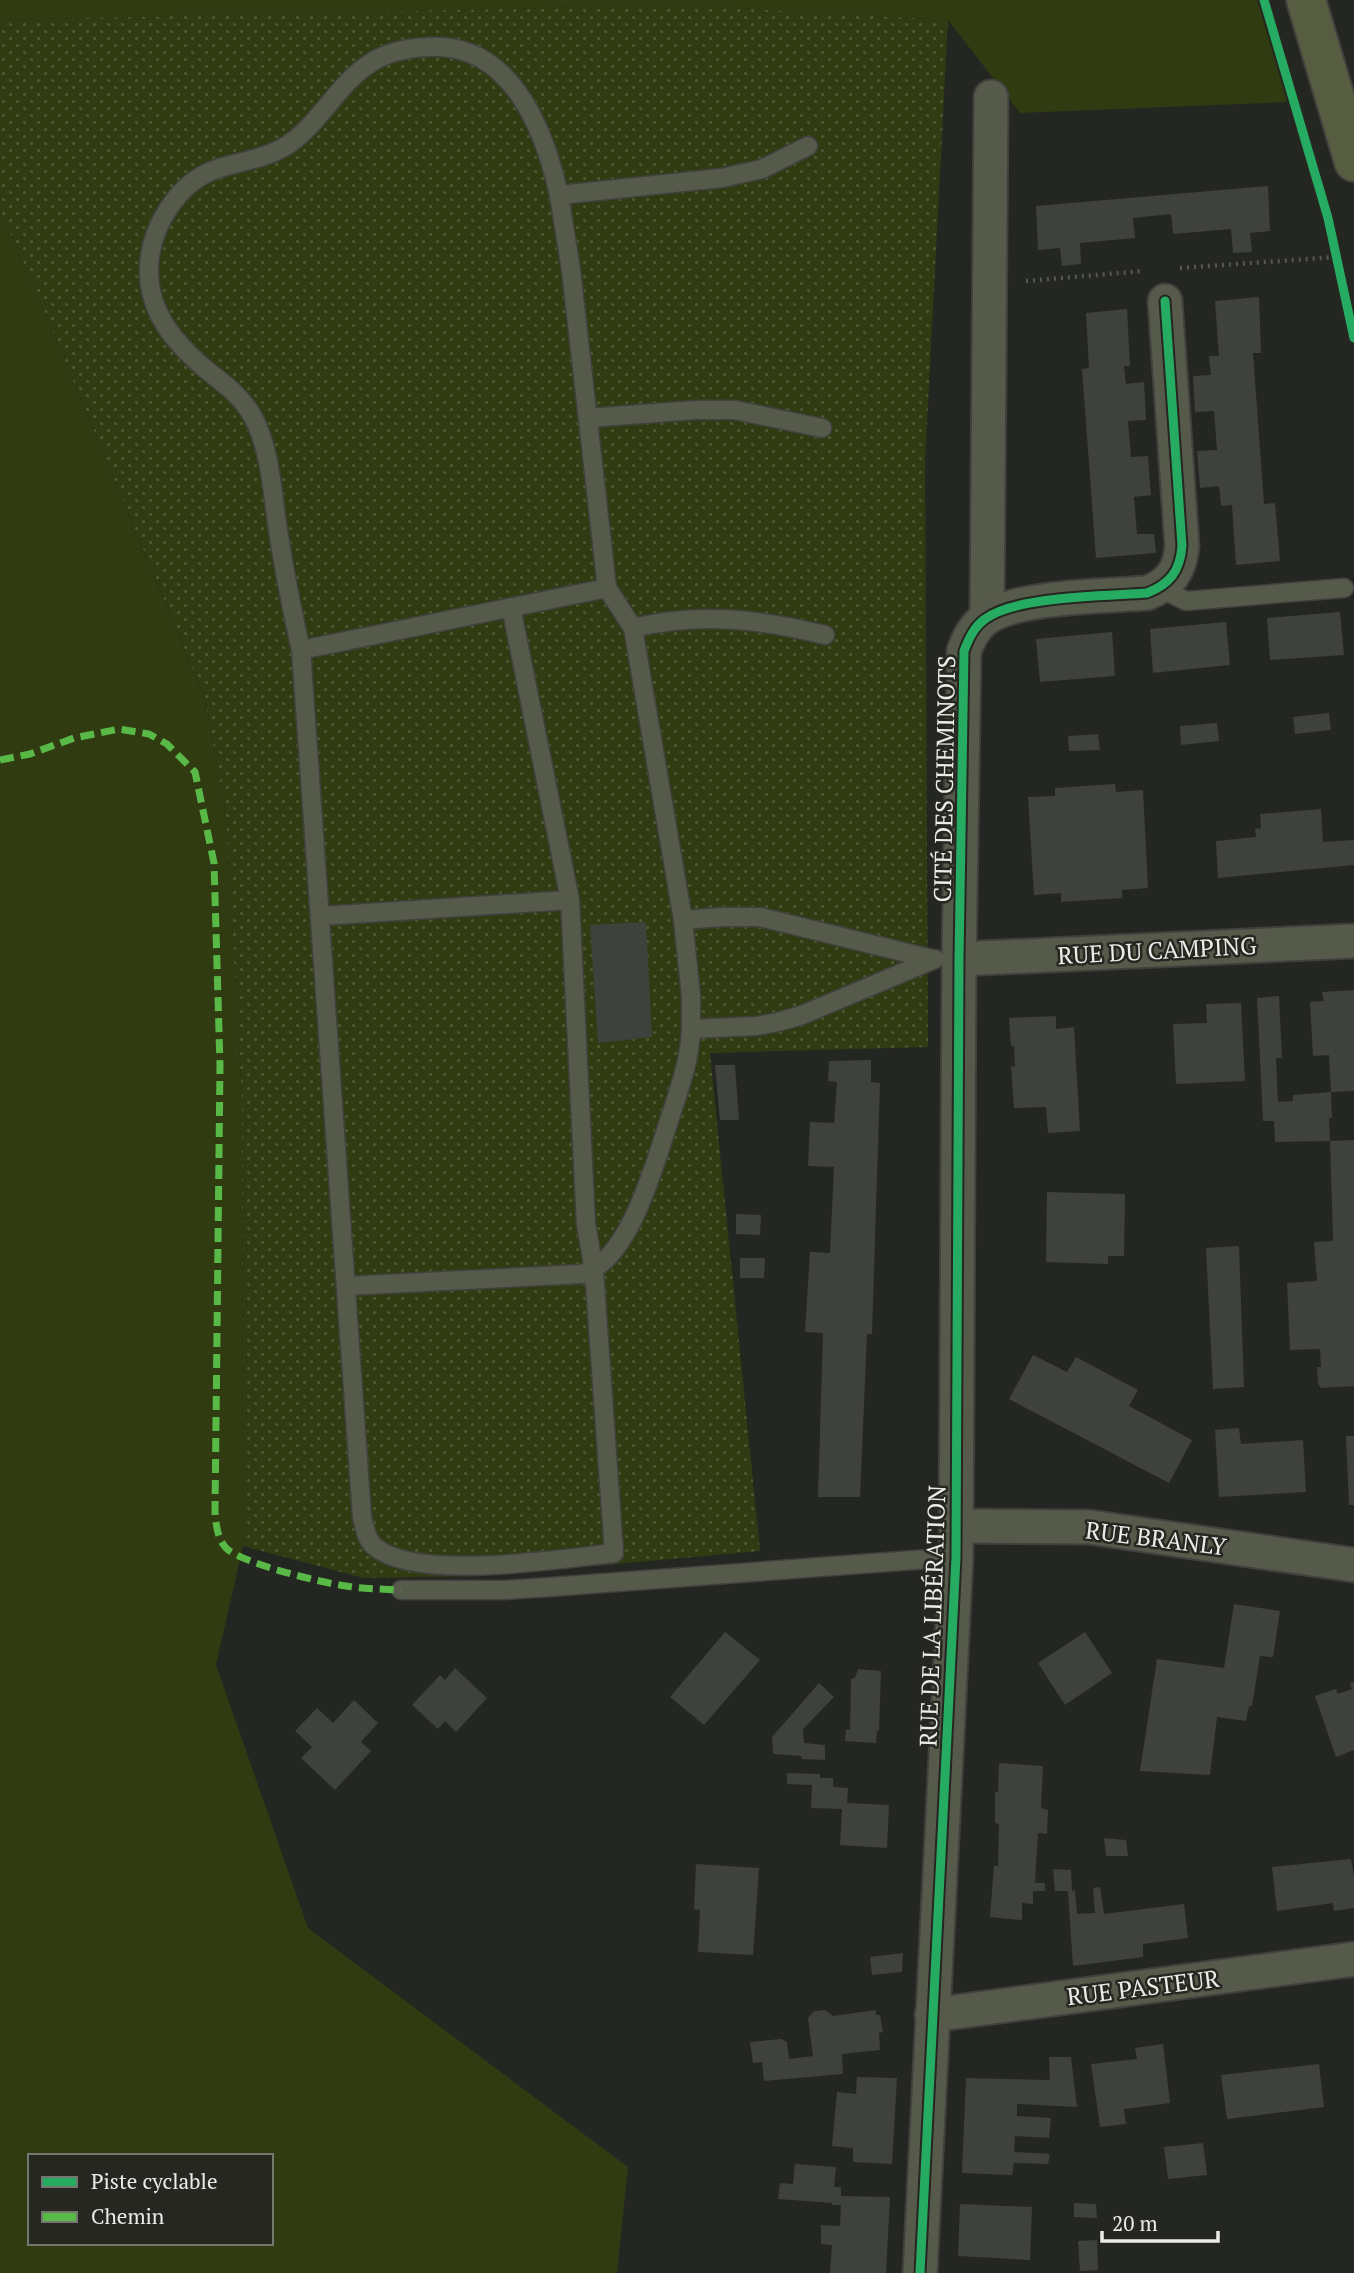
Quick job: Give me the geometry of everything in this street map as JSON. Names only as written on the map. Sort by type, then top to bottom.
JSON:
[{"type":"main road","points":[[1306,0],[1354,162]]},
{"type":"street","points":[[991,97],[987,617],[1037,601],[1147,593],[1160,588],[1177,571],[1182,547],[1165,301]]},
{"type":"street","name":"CITÉ DES CHEMINOTS","points":[[946,959],[964,651],[969,637],[987,617]]},
{"type":"street","name":"RUE DU CAMPING","points":[[946,959],[1354,941]]},
{"type":"street","name":"RUE DE LA LIBÉRATION","points":[[920,2273],[956,1542],[946,959]]},
{"type":"street","name":"RUE BRANLY","points":[[956,1542],[1089,1527],[1354,1565]]},
{"type":"street","name":"RUE PASTEUR","points":[[932,2015],[1354,1959]]},
{"type":"lane","points":[[346,1286],[582,1274],[594,1270],[610,1255],[623,1236],[649,1185],[690,1052],[691,996],[683,920],[633,628],[607,587],[568,242],[554,171],[534,122],[510,82],[495,67],[479,56],[437,46],[415,47],[393,52],[372,62],[343,85],[291,143],[279,150],[211,171],[196,180],[181,193],[164,216],[152,245],[149,265],[153,300],[169,333],[194,360],[246,405],[262,437],[301,650],[362,1517],[372,1545],[383,1553],[397,1558],[443,1565],[504,1566],[614,1553],[594,1270],[586,1224],[570,900],[511,607]]},
{"type":"lane","points":[[559,195],[722,178],[762,169],[808,146]]},
{"type":"lane","points":[[588,418],[696,410],[735,410],[822,428]]},
{"type":"lane","points":[[301,650],[607,587]]},
{"type":"lane","points":[[1160,588],[1186,601],[1344,588]]},
{"type":"lane","points":[[633,628],[684,618],[719,619],[760,621],[825,635]]},
{"type":"lane","points":[[321,916],[570,900]]},
{"type":"lane","points":[[683,920],[760,917],[946,959]]},
{"type":"lane","points":[[691,1029],[757,1026],[778,1022],[946,959]]},
{"type":"lane","points":[[401,1590],[504,1590],[956,1542]]},
{"type":"green space","points":[[0,0],[1257,0],[1291,102],[1020,113],[948,20],[678,5],[0,20]]},
{"type":"green space","points":[[678,5],[948,20],[925,461],[928,1047],[710,1053],[760,1551],[484,1576],[364,1578],[243,1546],[242,1098],[226,815],[205,698],[0,210],[0,20]]},
{"type":"green space","points":[[0,210],[205,699],[226,815],[242,1098],[243,1546],[216,1665],[308,1928],[628,2167],[617,2273],[0,2273]]},
{"type":"building","points":[[1268,186],[1270,231],[1250,233],[1252,252],[1233,253],[1231,229],[1173,234],[1171,214],[1133,218],[1135,238],[1080,243],[1081,264],[1062,266],[1060,248],[1038,250],[1036,206]]},
{"type":"building","points":[[1259,297],[1261,353],[1253,353],[1264,504],[1275,503],[1280,561],[1236,565],[1232,505],[1221,506],[1219,486],[1200,488],[1197,451],[1217,450],[1214,411],[1195,412],[1193,376],[1211,375],[1209,356],[1219,356],[1215,301]]},
{"type":"building","points":[[1127,309],[1130,366],[1124,366],[1126,384],[1144,382],[1146,420],[1128,421],[1131,457],[1148,456],[1151,495],[1134,497],[1137,534],[1154,534],[1156,553],[1096,558],[1082,369],[1089,368],[1086,313]]},
{"type":"building","points":[[1340,612],[1344,655],[1270,660],[1267,618]]},
{"type":"building","points":[[1226,622],[1230,665],[1153,673],[1150,629]]},
{"type":"building","points":[[1112,632],[1115,676],[1040,682],[1036,639]]},
{"type":"building","points":[[1329,713],[1331,730],[1295,734],[1293,717]]},
{"type":"building","points":[[1217,723],[1219,741],[1181,745],[1180,726]]},
{"type":"building","points":[[1098,734],[1100,750],[1069,751],[1068,736]]},
{"type":"building","points":[[1115,784],[1116,792],[1143,790],[1148,888],[1122,890],[1122,898],[1061,902],[1061,893],[1034,895],[1028,797],[1055,796],[1055,788]]},
{"type":"building","points":[[1321,809],[1323,842],[1354,840],[1354,865],[1218,878],[1216,841],[1256,837],[1255,829],[1261,828],[1260,814]]},
{"type":"building","points":[[646,922],[652,1037],[598,1043],[590,925]]},
{"type":"building","points":[[1354,990],[1354,1091],[1331,1092],[1329,1055],[1313,1056],[1310,1002],[1324,1001],[1322,992]]},
{"type":"building","points":[[1279,996],[1282,1058],[1276,1058],[1278,1102],[1293,1101],[1293,1095],[1331,1092],[1330,1141],[1275,1142],[1274,1121],[1263,1121],[1257,998]]},
{"type":"building","points":[[1241,1003],[1245,1081],[1176,1084],[1173,1024],[1207,1023],[1206,1004]]},
{"type":"building","points":[[1056,1016],[1056,1029],[1074,1027],[1080,1131],[1048,1133],[1046,1107],[1014,1108],[1011,1066],[1015,1067],[1014,1046],[1011,1046],[1009,1018]]},
{"type":"building","points":[[871,1060],[871,1082],[880,1083],[872,1334],[867,1334],[860,1497],[818,1497],[823,1333],[805,1332],[810,1252],[830,1253],[834,1167],[808,1166],[810,1122],[834,1123],[837,1082],[828,1081],[829,1061]]},
{"type":"building","points":[[715,1065],[735,1065],[739,1120],[720,1120]]},
{"type":"building","points":[[1354,1140],[1354,1386],[1321,1388],[1318,1384],[1317,1367],[1321,1367],[1320,1349],[1290,1350],[1287,1283],[1317,1281],[1314,1242],[1333,1241],[1330,1141]]},
{"type":"building","points":[[1047,1192],[1125,1194],[1124,1256],[1108,1256],[1108,1264],[1046,1262]]},
{"type":"building","points":[[736,1214],[761,1215],[760,1235],[736,1234]]},
{"type":"building","points":[[1239,1246],[1244,1387],[1213,1389],[1206,1248]]},
{"type":"building","points":[[740,1258],[765,1258],[764,1278],[740,1278]]},
{"type":"building","points":[[1033,1355],[1067,1372],[1076,1357],[1138,1390],[1129,1406],[1192,1440],[1169,1483],[1009,1399]]},
{"type":"building","points":[[1239,1428],[1241,1444],[1303,1440],[1306,1492],[1219,1497],[1215,1430]]},
{"type":"building","points":[[1346,1436],[1354,1436],[1354,1505],[1349,1505]]},
{"type":"building","points":[[1234,1604],[1280,1611],[1273,1657],[1260,1656],[1252,1706],[1249,1706],[1246,1721],[1217,1717],[1210,1775],[1140,1771],[1157,1659],[1224,1668]]},
{"type":"building","points":[[725,1632],[760,1660],[704,1725],[670,1697]]},
{"type":"building","points":[[1085,1632],[1112,1673],[1065,1705],[1038,1663]]},
{"type":"building","points":[[455,1668],[487,1698],[456,1732],[445,1721],[438,1729],[412,1705],[440,1675],[445,1680]]},
{"type":"building","points":[[858,1669],[881,1671],[879,1731],[877,1730],[876,1743],[845,1741],[846,1729],[850,1730],[851,1679],[855,1678]]},
{"type":"building","points":[[1354,1682],[1354,1750],[1336,1757],[1315,1696],[1336,1689],[1338,1694],[1352,1689],[1350,1683]]},
{"type":"building","points":[[819,1683],[834,1697],[803,1729],[804,1743],[825,1745],[825,1760],[773,1754],[772,1737]]},
{"type":"building","points":[[354,1700],[378,1723],[361,1742],[371,1751],[335,1790],[301,1758],[312,1747],[295,1731],[317,1708],[333,1723]]},
{"type":"building","points":[[999,1763],[1043,1766],[1041,1808],[1048,1810],[1047,1834],[1038,1833],[1035,1883],[1045,1883],[1045,1891],[1033,1891],[1033,1904],[1022,1903],[1022,1920],[990,1917],[994,1866],[998,1866],[999,1824],[995,1823],[995,1792],[998,1792]]},
{"type":"building","points":[[787,1773],[820,1774],[820,1778],[833,1778],[833,1787],[848,1788],[847,1803],[889,1805],[887,1848],[840,1845],[842,1809],[811,1808],[812,1785],[787,1784]]},
{"type":"building","points":[[1104,1838],[1126,1840],[1128,1856],[1106,1856]]},
{"type":"building","points":[[1351,1859],[1354,1908],[1334,1911],[1333,1903],[1277,1911],[1272,1867]]},
{"type":"building","points":[[696,1864],[759,1868],[753,1955],[698,1952],[700,1910],[694,1909]]},
{"type":"building","points":[[1053,1869],[1071,1870],[1077,1914],[1095,1913],[1093,1888],[1100,1887],[1104,1914],[1184,1904],[1188,1938],[1143,1944],[1143,1957],[1073,1966],[1068,1891],[1055,1891]]},
{"type":"building","points":[[903,1953],[902,1972],[872,1975],[870,1957]]},
{"type":"building","points":[[825,2010],[833,2016],[876,2010],[876,2015],[880,2015],[883,2032],[879,2033],[880,2050],[842,2054],[843,2074],[764,2081],[762,2062],[753,2063],[750,2042],[781,2039],[787,2042],[789,2059],[813,2056],[808,2018],[814,2011]]},
{"type":"building","points":[[1163,2044],[1170,2103],[1124,2109],[1126,2124],[1100,2127],[1091,2064],[1137,2059],[1135,2048]]},
{"type":"building","points":[[1049,2057],[1071,2057],[1077,2107],[1017,2104],[1017,2116],[1051,2118],[1049,2138],[1015,2136],[1014,2152],[1050,2154],[1048,2164],[1014,2163],[1012,2175],[962,2173],[966,2078],[1050,2080]]},
{"type":"building","points":[[1319,2064],[1324,2107],[1227,2119],[1221,2075]]},
{"type":"building","points":[[857,2077],[897,2078],[892,2164],[853,2162],[853,2148],[832,2146],[837,2092],[856,2094]]},
{"type":"building","points":[[1203,2143],[1207,2175],[1168,2179],[1164,2147]]},
{"type":"building","points":[[795,2164],[836,2167],[834,2187],[841,2187],[841,2196],[890,2197],[886,2273],[830,2273],[832,2245],[821,2244],[821,2225],[840,2226],[841,2205],[778,2199],[780,2183],[793,2184]]},
{"type":"building","points":[[1074,2203],[1096,2204],[1097,2218],[1074,2217]]},
{"type":"building","points":[[960,2204],[1032,2207],[1030,2260],[958,2256]]},
{"type":"building","points":[[1097,2240],[1098,2270],[1080,2271],[1078,2241]]},
{"type":"marked path","points":[[0,760],[30,754],[74,738],[119,729],[149,734],[167,744],[195,772],[214,863],[220,1065],[215,1512],[218,1531],[226,1548],[264,1566],[335,1584],[401,1590]]},
{"type":"cycle path","points":[[1264,0],[1328,218],[1354,338]]},
{"type":"cycle path","points":[[920,2273],[956,1557],[959,959],[964,651],[978,626],[999,611],[1062,598],[1147,593],[1172,576],[1179,563],[1182,546],[1165,301]]}]
